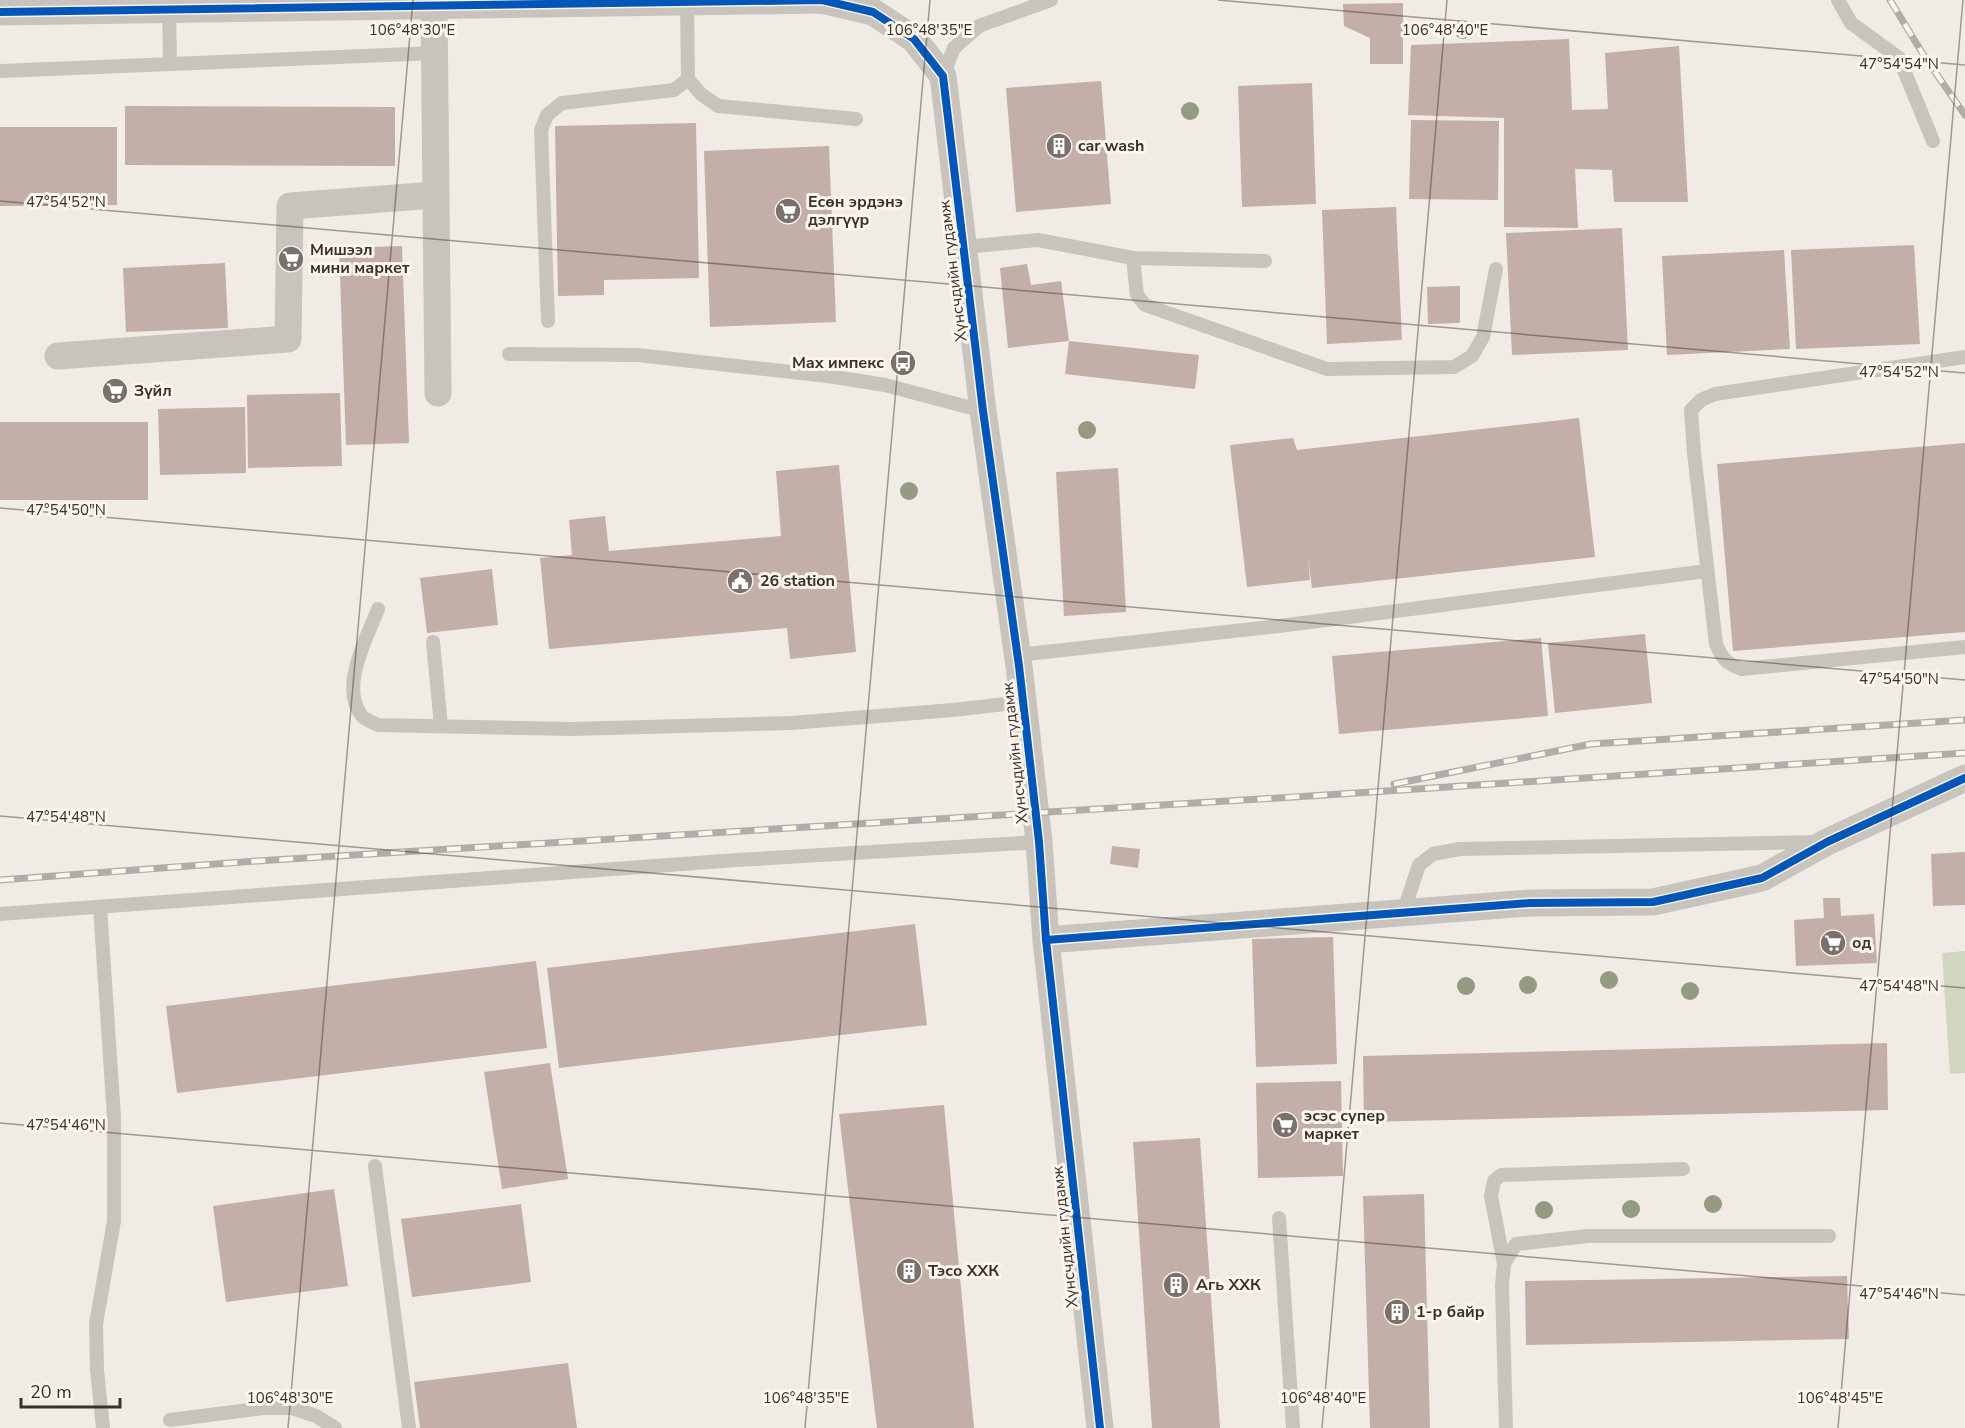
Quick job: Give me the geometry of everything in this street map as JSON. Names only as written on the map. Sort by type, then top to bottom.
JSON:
[{"type":"street","points":[[0,12],[434,5],[465,2],[822,0],[871,6],[914,39],[943,76]]},
{"type":"street","points":[[434,5],[438,393]]},
{"type":"street","name":"Хүнсчдийн гудамж","points":[[943,76],[983,411],[1018,655],[1039,843],[1046,940],[1100,1428]]},
{"type":"street","points":[[58,356],[288,339],[290,206],[435,195]]},
{"type":"street","points":[[1046,940],[1530,903],[1653,902],[1762,878],[1827,842],[1965,778]]},
{"type":"lane","points":[[943,76],[954,48],[979,26],[1051,0]]},
{"type":"lane","points":[[1838,0],[1851,23],[1899,58],[1933,141]]},
{"type":"lane","points":[[687,2],[688,79],[701,94],[718,106],[856,119]]},
{"type":"lane","points":[[169,9],[170,64]]},
{"type":"lane","points":[[0,71],[434,53]]},
{"type":"lane","points":[[548,321],[541,130],[548,115],[562,103],[674,90],[688,79]]},
{"type":"lane","points":[[964,247],[1038,240],[1133,258],[1265,261]]},
{"type":"lane","points":[[1133,258],[1137,295],[1145,305],[1327,369],[1454,367],[1472,356],[1483,337],[1496,269]]},
{"type":"lane","points":[[509,354],[637,355],[828,376],[885,385],[983,411]]},
{"type":"lane","points":[[1965,357],[1715,394],[1701,400],[1691,410],[1716,644],[1720,656],[1728,664],[1742,669],[1965,647]]},
{"type":"lane","points":[[1018,655],[1279,626],[1707,571]]},
{"type":"lane","points":[[378,609],[354,671],[354,700],[363,717],[378,725],[572,729],[791,723],[1023,702]]},
{"type":"lane","points":[[433,642],[441,726]]},
{"type":"lane","points":[[1403,912],[1419,865],[1433,854],[1460,849],[1827,842]]},
{"type":"lane","points":[[0,914],[737,860],[1039,843]]},
{"type":"lane","points":[[100,907],[114,1117],[114,1221],[96,1324],[97,1370],[103,1428]]},
{"type":"lane","points":[[375,1166],[409,1428]]},
{"type":"lane","points":[[1506,1428],[1502,1285],[1504,1264],[1491,1196],[1494,1181],[1502,1175],[1683,1169]]},
{"type":"lane","points":[[1279,1218],[1293,1428]]},
{"type":"lane","points":[[1504,1264],[1516,1244],[1588,1236],[1829,1236]]},
{"type":"lane","points":[[170,1420],[264,1408],[292,1408],[316,1416],[335,1428]]},
{"type":"green space","points":[[1965,951],[1965,1073],[1950,1074],[1942,953]]},
{"type":"building","points":[[1403,3],[1403,64],[1370,64],[1370,38],[1344,26],[1343,4]]},
{"type":"building","points":[[1569,39],[1572,110],[1608,109],[1605,53],[1679,46],[1688,202],[1614,202],[1612,170],[1575,169],[1578,228],[1504,227],[1504,118],[1408,115],[1411,45]]},
{"type":"building","name":"car wash","points":[[1101,81],[1111,204],[1016,212],[1006,88]]},
{"type":"building","points":[[1312,83],[1316,204],[1242,207],[1238,86]]},
{"type":"building","points":[[125,106],[395,107],[395,166],[125,165]]},
{"type":"building","points":[[1411,120],[1499,121],[1498,200],[1409,199]]},
{"type":"building","points":[[696,123],[699,278],[604,280],[604,295],[558,296],[555,126]]},
{"type":"building","points":[[0,127],[117,127],[117,205],[0,206]]},
{"type":"building","points":[[829,146],[836,322],[710,327],[704,151]]},
{"type":"building","points":[[1396,207],[1402,340],[1327,344],[1322,210]]},
{"type":"building","points":[[1622,228],[1628,350],[1512,355],[1506,233]]},
{"type":"building","points":[[1914,245],[1920,344],[1796,349],[1791,250]]},
{"type":"building","points":[[402,246],[409,443],[346,445],[339,248]]},
{"type":"building","points":[[1784,250],[1790,349],[1667,355],[1662,256]]},
{"type":"building","points":[[225,263],[228,328],[126,332],[123,268]]},
{"type":"building","points":[[1027,264],[1031,285],[1061,281],[1069,341],[1008,348],[1000,268]]},
{"type":"building","points":[[1460,286],[1460,323],[1428,324],[1427,287]]},
{"type":"building","points":[[1069,341],[1199,355],[1195,389],[1065,374]]},
{"type":"building","points":[[340,393],[342,466],[248,468],[247,395]]},
{"type":"building","points":[[245,407],[246,473],[160,475],[158,409]]},
{"type":"building","points":[[1579,418],[1595,557],[1312,588],[1308,556],[1310,580],[1247,587],[1230,445],[1293,438],[1297,450]]},
{"type":"building","points":[[0,422],[148,422],[148,500],[0,500]]},
{"type":"building","points":[[1965,443],[1965,632],[1733,651],[1717,464]]},
{"type":"building","points":[[839,465],[856,652],[790,659],[787,628],[549,649],[540,558],[572,555],[569,520],[605,516],[609,551],[781,536],[776,471]]},
{"type":"building","points":[[1118,468],[1126,612],[1064,616],[1056,472]]},
{"type":"building","points":[[492,569],[498,625],[427,633],[420,578]]},
{"type":"building","points":[[1645,634],[1652,703],[1555,713],[1548,643]]},
{"type":"building","points":[[1541,638],[1548,716],[1339,734],[1332,656]]},
{"type":"building","points":[[1112,846],[1140,849],[1138,868],[1110,864]]},
{"type":"building","points":[[1965,852],[1965,905],[1933,906],[1931,854]]},
{"type":"building","points":[[1823,898],[1840,898],[1841,916],[1874,914],[1877,963],[1796,966],[1794,920],[1824,918]]},
{"type":"building","points":[[915,924],[927,1025],[559,1068],[547,968]]},
{"type":"building","points":[[1333,937],[1337,1064],[1256,1067],[1252,939]]},
{"type":"building","points":[[536,961],[547,1048],[177,1093],[166,1006]]},
{"type":"building","points":[[1887,1043],[1888,1110],[1364,1122],[1363,1056]]},
{"type":"building","points":[[550,1063],[568,1179],[502,1189],[484,1072]]},
{"type":"building","points":[[1341,1081],[1343,1176],[1258,1178],[1256,1083]]},
{"type":"building","name":"Тэсо ХХК","points":[[944,1105],[974,1428],[877,1428],[839,1114]]},
{"type":"building","name":"Агь ХХК","points":[[1200,1138],[1220,1428],[1152,1428],[1133,1142]]},
{"type":"building","points":[[334,1189],[348,1286],[226,1302],[213,1206]]},
{"type":"building","name":"1-р байр","points":[[1424,1194],[1430,1428],[1370,1428],[1363,1196]]},
{"type":"building","points":[[521,1204],[531,1282],[412,1297],[401,1219]]},
{"type":"building","points":[[1847,1276],[1849,1339],[1526,1345],[1525,1281]]},
{"type":"building","points":[[568,1363],[577,1428],[420,1428],[414,1382]]},
{"type":"railway","points":[[1890,0],[1926,59],[1965,115]]},
{"type":"railway","points":[[1394,784],[1591,744],[1965,720]]},
{"type":"railway","points":[[0,880],[257,861],[1965,753]]},
{"type":"cycle path","points":[[0,12],[822,0],[873,12],[914,39],[943,76],[983,411],[1019,666],[1039,842],[1046,940],[1100,1428]]},
{"type":"cycle path","points":[[1046,940],[1530,903],[1653,902],[1762,878],[1827,842],[1965,778]]},
{"type":"place","name":"car wash","points":[[1059,146]]},
{"type":"place","name":"Есөн эрдэнэ дэлгүүр","points":[[788,211]]},
{"type":"place","name":"Мишээл мини маркет","points":[[291,259]]},
{"type":"place","name":"Мах импекс","points":[[903,363]]},
{"type":"place","name":"Зүйл","points":[[115,391]]},
{"type":"place","name":"26 station","points":[[740,581]]},
{"type":"place","name":"од","points":[[1833,943]]},
{"type":"place","name":"эсэс супер маркет","points":[[1285,1125]]},
{"type":"place","name":"Тэсо ХХК","points":[[909,1271]]},
{"type":"place","name":"Агь ХХК","points":[[1176,1285]]},
{"type":"place","name":"1-р байр","points":[[1397,1312]]}]
